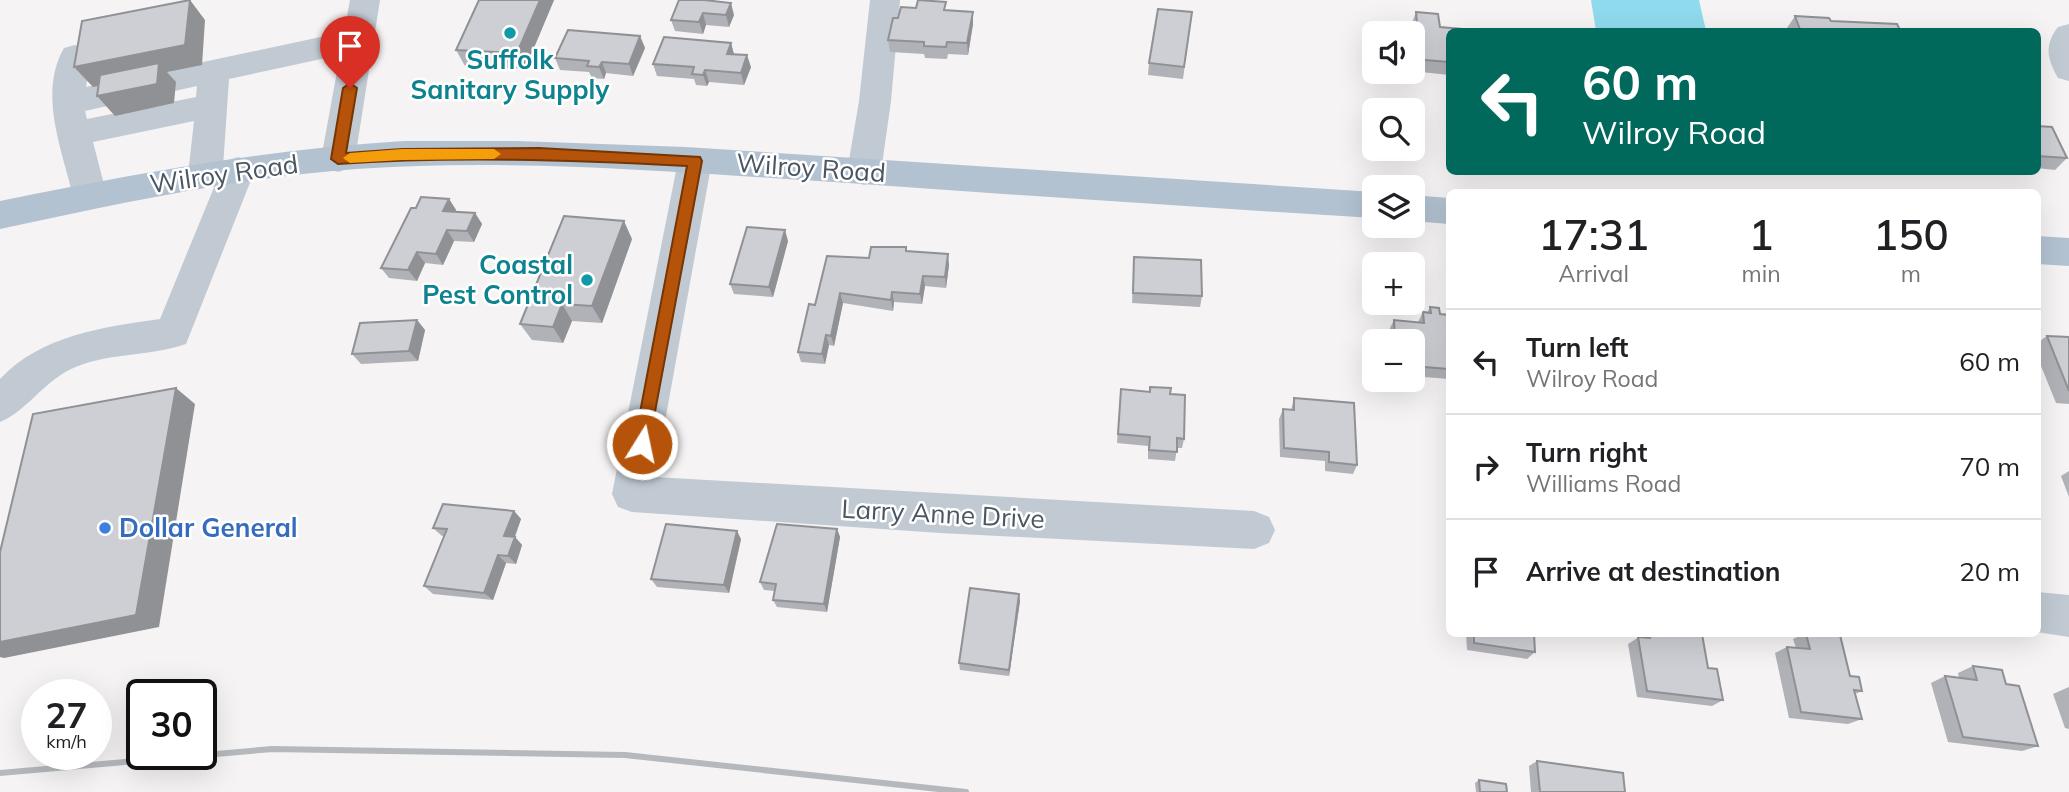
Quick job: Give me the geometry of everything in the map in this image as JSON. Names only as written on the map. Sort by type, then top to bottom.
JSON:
[{"type":"main road","name":"Wilroy Road","points":[[0,215],[222,173],[402,154],[539,153],[695,161],[1362,204]]},
{"type":"main road","points":[[1425,209],[1446,211]]},
{"type":"main road","points":[[2041,250],[2069,252]]},
{"type":"street","points":[[338,159],[365,0]]},
{"type":"street","points":[[864,172],[876,101],[885,0]]},
{"type":"street","points":[[2069,35],[2065,39],[2062,54],[2069,70]]},
{"type":"street","points":[[66,103],[358,40]]},
{"type":"street","points":[[75,56],[66,103],[90,196]]},
{"type":"street","points":[[0,405],[16,384],[50,359],[88,347],[173,333],[222,173],[211,106],[215,72]]},
{"type":"street","points":[[74,134],[211,106]]},
{"type":"street","name":"Larry Anne Drive","points":[[695,161],[632,494],[940,514],[1254,530]]},
{"type":"street","points":[[2041,612],[2069,616]]},
{"type":"water","points":[[1591,0],[1699,0],[1705,28],[1596,28]]},
{"type":"building","points":[[190,0],[185,45],[74,67],[82,21]]},
{"type":"building","points":[[479,0],[540,0],[517,53],[456,50]]},
{"type":"building","points":[[679,0],[731,3],[726,15],[703,13],[699,22],[671,20]]},
{"type":"building","points":[[918,0],[946,2],[944,10],[973,12],[967,43],[947,42],[946,47],[924,46],[924,42],[888,40],[893,18],[898,18],[901,7],[916,8]]},
{"type":"building","points":[[1158,9],[1192,12],[1184,67],[1149,63]]},
{"type":"building","points":[[1416,12],[1438,14],[1440,27],[1451,28],[1446,28],[1446,62],[1425,60],[1425,21],[1417,21]]},
{"type":"building","points":[[1795,16],[1829,18],[1831,21],[1897,24],[1899,28],[1800,28]]},
{"type":"building","points":[[568,30],[640,36],[629,64],[602,62],[599,67],[587,66],[589,61],[555,58]]},
{"type":"building","points":[[664,37],[731,43],[727,54],[747,55],[741,73],[705,70],[703,75],[692,74],[694,67],[653,64]]},
{"type":"building","points":[[159,63],[157,84],[97,96],[100,75]]},
{"type":"building","points":[[2041,126],[2052,127],[2067,158],[2041,156]]},
{"type":"building","points":[[421,197],[449,199],[443,211],[475,213],[467,231],[447,230],[436,254],[417,252],[408,270],[381,268],[411,208],[416,208]]},
{"type":"building","points":[[564,216],[624,221],[592,306],[562,304],[553,327],[520,324]]},
{"type":"building","points":[[747,227],[785,230],[769,287],[730,284]]},
{"type":"building","points":[[871,247],[906,247],[906,251],[948,254],[945,277],[923,276],[920,294],[892,292],[891,300],[840,293],[831,336],[826,335],[822,354],[798,352],[809,304],[815,305],[827,256],[869,258]]},
{"type":"building","points":[[1134,257],[1201,260],[1202,296],[1133,293]]},
{"type":"building","points":[[1430,307],[1439,308],[1440,314],[1446,315],[1446,369],[1425,367],[1425,329],[1394,329],[1394,320],[1424,323],[1425,312],[1431,313]]},
{"type":"building","points":[[417,320],[409,351],[352,354],[360,323]]},
{"type":"building","points":[[2047,336],[2069,337],[2069,391]]},
{"type":"building","points":[[1150,387],[1171,388],[1170,394],[1185,395],[1184,439],[1177,438],[1177,452],[1149,450],[1150,437],[1118,434],[1121,389],[1150,392]]},
{"type":"building","name":"Dollar General","points":[[176,388],[136,615],[0,642],[0,552],[33,414]]},
{"type":"building","points":[[1294,398],[1354,403],[1357,465],[1329,462],[1329,452],[1284,448],[1283,409],[1294,410]]},
{"type":"building","points":[[443,504],[514,511],[504,536],[515,537],[508,556],[498,555],[484,593],[424,586],[447,529],[433,528]]},
{"type":"building","points":[[666,524],[737,531],[724,585],[651,579]]},
{"type":"building","points":[[777,524],[837,529],[824,604],[773,600],[776,584],[760,582]]},
{"type":"building","points":[[970,588],[1019,594],[1009,670],[959,663]]},
{"type":"building","points":[[1474,637],[1534,637],[1535,652],[1474,643]]},
{"type":"building","points":[[1638,637],[1703,637],[1708,668],[1717,669],[1723,700],[1647,691]]},
{"type":"building","points":[[1807,637],[1840,637],[1850,676],[1859,677],[1862,691],[1854,690],[1862,719],[1801,712],[1787,647],[1810,649]]},
{"type":"building","points":[[1973,666],[2002,670],[2006,684],[2019,686],[2038,746],[1963,737],[1945,676],[1977,680]]},
{"type":"building","points":[[1537,761],[1623,773],[1625,792],[1540,792]]},
{"type":"building","points":[[1479,780],[1506,784],[1507,792],[1480,792]]},
{"type":"railway","points":[[0,773],[272,749],[625,755],[966,792]]},
{"type":"slow traffic","points":[[350,158],[402,154],[494,154]]},
{"type":"place","name":"Suffolk Sanitary Supply","points":[[510,33]]},
{"type":"place","name":"Coastal Pest Control","points":[[587,280]]},
{"type":"place","name":"Dollar General","points":[[105,528]]},
{"type":"route","points":[[350,88],[338,159],[402,154],[539,153],[695,161],[642,444]]}]
